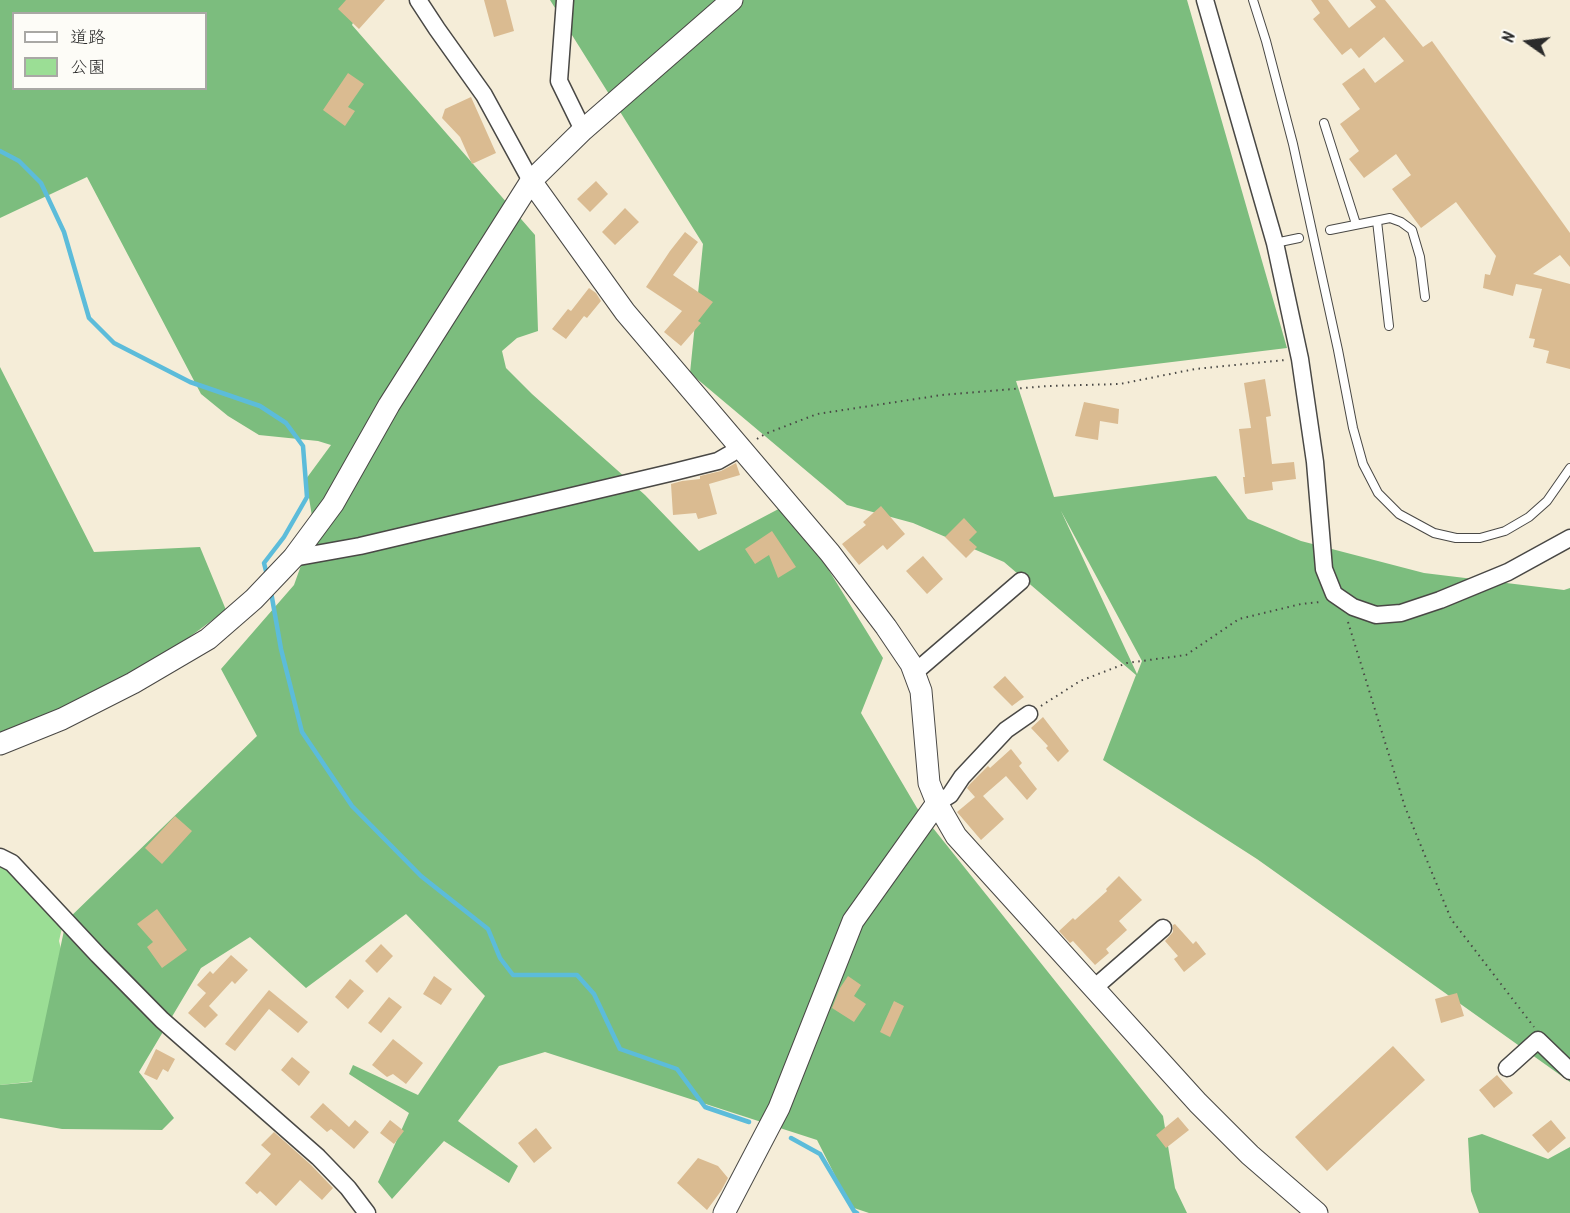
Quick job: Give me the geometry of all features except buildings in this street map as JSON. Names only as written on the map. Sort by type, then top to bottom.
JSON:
[{"type":"street","points":[[418,0],[484,95],[531,182],[625,312],[830,553],[911,664],[921,691],[929,783],[937,803],[956,836],[1198,1103],[1250,1155],[1317,1213]]},
{"type":"street","points":[[565,0],[559,81],[583,130]]},
{"type":"street","points":[[0,744],[62,719],[133,683],[208,639],[254,599],[293,558],[333,504],[389,405],[531,182],[583,130],[732,0]]},
{"type":"street","points":[[1205,0],[1275,243],[1300,359],[1315,462],[1324,569],[1334,594],[1353,607],[1376,615],[1401,613],[1440,600],[1508,572],[1570,538]]},
{"type":"street","points":[[293,558],[360,546],[674,472],[718,461],[732,453]]},
{"type":"street","points":[[914,673],[1021,580]]},
{"type":"street","points":[[724,1213],[779,1108],[853,921],[937,803],[950,795],[962,777],[1006,730],[1029,714]]},
{"type":"street","points":[[0,856],[12,862],[162,1020],[318,1157],[348,1188],[367,1213]]},
{"type":"street","points":[[1094,988],[1162,928]]},
{"type":"street","points":[[1507,1068],[1538,1040],[1570,1071]]},
{"type":"lane","points":[[1253,0],[1293,144],[1353,428],[1363,464],[1378,493],[1399,514],[1434,533],[1456,538],[1480,538],[1505,531],[1529,517],[1547,501],[1570,468]]},
{"type":"lane","points":[[1324,123],[1356,224]]},
{"type":"lane","points":[[1330,230],[1390,218],[1401,222],[1412,230],[1420,257],[1425,297]]},
{"type":"lane","points":[[1377,221],[1389,326]]},
{"type":"lane","points":[[1275,243],[1299,238]]},
{"type":"path","points":[[732,453],[765,434],[817,414],[942,395],[1048,386],[1120,384],[1195,369],[1300,359]]},
{"type":"path","points":[[1029,714],[1080,681],[1127,663],[1186,655],[1239,619],[1301,604],[1341,600],[1405,807],[1450,919],[1540,1034]]},
{"type":"green space","points":[[0,0],[363,0],[352,25],[535,235],[538,331],[517,338],[502,351],[506,368],[645,495],[699,551],[788,504],[883,658],[861,713],[917,808],[1163,1116],[1175,1188],[1187,1213],[869,1213],[851,1207],[817,1140],[545,1052],[499,1066],[458,1121],[518,1166],[509,1183],[444,1141],[392,1199],[378,1182],[409,1113],[349,1074],[353,1065],[418,1095],[485,996],[406,914],[306,988],[250,937],[201,968],[139,1072],[174,1118],[162,1130],[62,1129],[0,1118],[0,1085],[32,1082],[66,921],[257,736],[221,669],[294,585],[314,529],[306,479],[331,445],[318,441],[259,435],[228,416],[201,394],[87,177],[0,218]]},
{"type":"green space","points":[[550,0],[1187,0],[1287,348],[1016,381],[1054,497],[1216,476],[1248,519],[1301,541],[1424,573],[1564,590],[1570,588],[1570,1082],[1257,859],[1103,760],[1136,675],[1004,562],[913,523],[847,505],[690,373],[703,244]],"holes":[[[1061,511],[1142,661],[1137,674]]]},
{"type":"green space","points":[[0,367],[94,552],[200,547],[226,610],[118,690],[0,737]]},
{"type":"green space","points":[[0,857],[64,919],[59,941],[62,953],[36,1081],[0,1085]]},
{"type":"green space","points":[[1482,1134],[1548,1159],[1570,1147],[1570,1213],[1479,1213],[1471,1191],[1468,1138]]},
{"type":"waterway","points":[[0,151],[19,161],[41,183],[64,232],[89,318],[114,343],[190,382],[260,406],[286,423],[303,446],[307,497],[284,537],[264,563],[267,575]]},
{"type":"waterway","points":[[271,592],[281,649],[302,732],[352,806],[421,876],[488,929],[500,958],[513,975],[577,975],[594,994],[620,1049],[677,1069],[705,1107],[749,1122]]},
{"type":"waterway","points":[[791,1138],[820,1154],[857,1213]]}]
